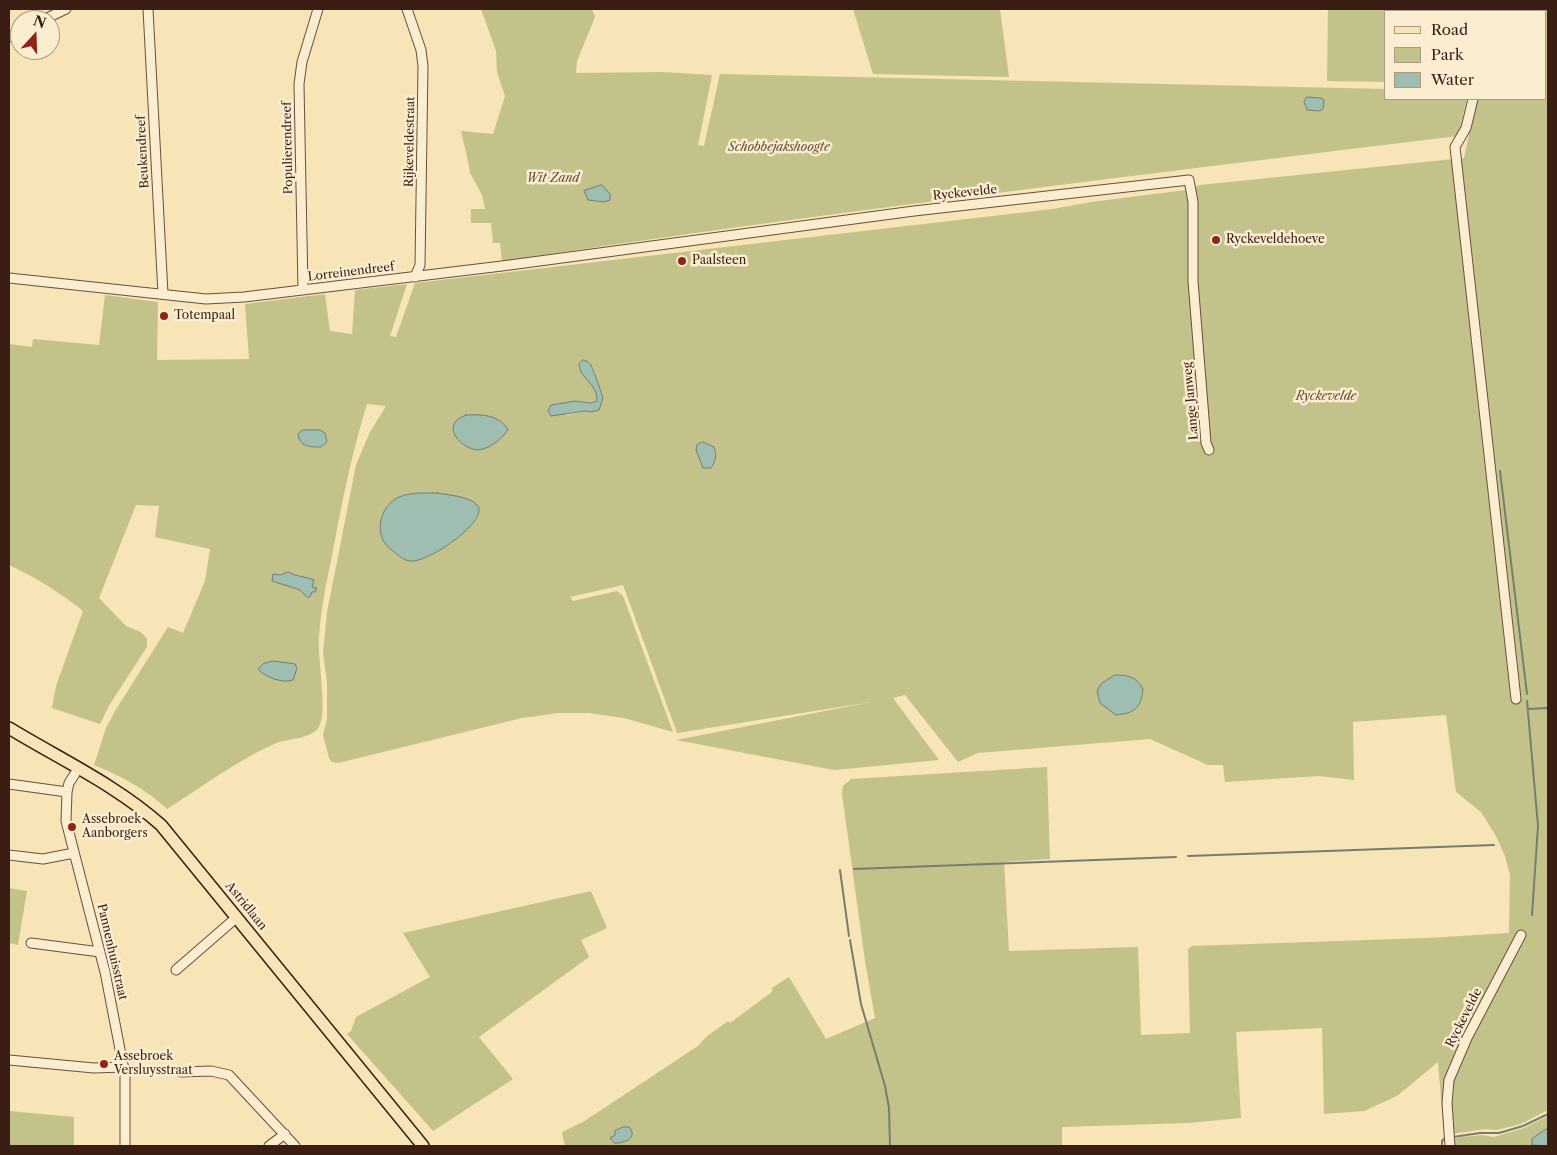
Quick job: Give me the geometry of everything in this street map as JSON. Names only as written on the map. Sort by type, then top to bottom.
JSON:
[{"type":"main road","name":"Astridlaan","points":[[9,728],[122,794],[161,825],[422,1146]]},
{"type":"street","name":"Beukendreef","points":[[148,9],[163,294]]},
{"type":"street","name":"Populierendreef","points":[[303,290],[299,84],[302,62],[318,9]]},
{"type":"street","name":"Rijkeveldestraat","points":[[407,9],[421,50],[424,66],[420,265],[415,277]]},
{"type":"street","points":[[1473,100],[1466,128],[1455,147],[1516,699]]},
{"type":"street","name":"Ryckevelde","points":[[695,240],[914,211],[1189,180],[1193,202],[1193,281],[1198,349]]},
{"type":"street","name":"Lorreinendreef","points":[[9,278],[206,299],[244,297],[415,277],[695,240]]},
{"type":"street","name":"Lange Janweg","points":[[1198,349],[1206,443],[1210,450]]},
{"type":"street","name":"Pannenhuisstraat","points":[[78,768],[69,783],[66,821],[100,952],[126,1075],[125,1146]]},
{"type":"street","points":[[9,784],[67,792]]},
{"type":"street","points":[[9,855],[43,859],[74,853]]},
{"type":"street","points":[[176,970],[237,917]]},
{"type":"street","name":"Ryckevelde","points":[[1450,1146],[1448,1086],[1459,1054],[1522,936]]},
{"type":"street","points":[[31,943],[100,952]]},
{"type":"street","points":[[9,1060],[94,1068],[124,1067]]},
{"type":"street","points":[[181,1072],[211,1071],[230,1076],[295,1146]]},
{"type":"street","points":[[269,1146],[284,1134]]},
{"type":"green space","name":"Schobbejakshoogte","points":[[481,9],[592,9],[595,17],[577,61],[576,73],[662,72],[712,75],[698,145],[704,146],[720,74],[1384,89],[1384,100],[1467,100],[1458,136],[860,211],[502,261],[500,243],[493,243],[491,223],[471,223],[471,209],[485,209],[482,195],[470,173],[461,131],[493,134],[505,96],[497,72],[496,51]]},
{"type":"green space","points":[[853,9],[1000,9],[1009,77],[873,74]]},
{"type":"green space","points":[[1328,9],[1487,9],[1384,10],[1384,82],[1327,81]]},
{"type":"green space","points":[[1494,9],[1548,9],[1548,1110],[1521,1124],[1497,1130],[1485,1129],[1452,1134],[1443,1123],[1438,1062],[1397,1096],[1364,1111],[1324,1114],[1322,1028],[1236,1032],[1241,1118],[1188,1123],[1062,1127],[1062,1146],[565,1146],[562,1132],[583,1122],[698,1046],[706,1037],[728,1021],[730,1023],[772,992],[772,988],[789,977],[826,1039],[875,1018],[865,961],[842,794],[843,786],[851,779],[1047,767],[1050,859],[1004,862],[1009,951],[1138,947],[1141,1035],[1190,1033],[1188,949],[1192,946],[1428,938],[1509,933],[1510,875],[1505,856],[1496,836],[1481,812],[1456,792],[1446,715],[1353,722],[1354,780],[1319,776],[1225,782],[1223,765],[1208,765],[1150,739],[978,753],[958,762],[905,695],[893,698],[939,760],[834,770],[676,740],[871,702],[677,733],[623,585],[570,597],[573,601],[617,591],[623,596],[673,732],[624,718],[588,713],[558,713],[522,718],[338,763],[332,762],[329,758],[323,735],[327,719],[327,682],[323,653],[327,612],[356,465],[370,432],[386,406],[367,404],[348,477],[321,615],[319,646],[323,709],[322,720],[315,731],[304,737],[279,742],[260,751],[233,766],[167,809],[151,795],[133,784],[94,765],[106,728],[115,711],[168,627],[183,633],[205,581],[210,549],[155,537],[159,506],[136,505],[99,598],[126,626],[141,632],[147,639],[147,647],[110,704],[100,724],[52,708],[56,686],[83,611],[47,586],[9,565],[9,344],[32,347],[33,339],[99,345],[105,295],[158,302],[157,360],[249,359],[245,304],[325,294],[330,331],[352,334],[355,290],[407,284],[390,336],[396,337],[415,283],[1053,209],[1091,202],[1186,190],[1200,185],[1464,158],[1478,100],[1547,100],[1547,10]],"holes":[[[592,367],[603,398],[591,412],[585,411],[567,415],[565,403],[581,401],[591,403],[597,401],[593,386],[582,375]]]},
{"type":"green space","points":[[9,888],[27,891],[18,945],[9,943]]},
{"type":"green space","points":[[591,891],[607,928],[581,940],[589,957],[479,1037],[513,1079],[433,1131],[347,1034],[351,1031],[356,1017],[430,977],[403,933]]},
{"type":"green space","points":[[9,1111],[74,1117],[74,1146],[9,1146]]},
{"type":"green space","points":[[1548,1116],[1548,1146],[1452,1146],[1451,1142],[1461,1137],[1482,1135],[1494,1137],[1524,1128]]},
{"type":"water","points":[[1307,97],[1324,100],[1323,109],[1319,111],[1307,110],[1304,102]]},
{"type":"water","points":[[602,185],[610,194],[610,200],[604,202],[588,200],[584,191]]},
{"type":"water","points":[[583,360],[591,366],[603,398],[599,410],[551,416],[548,411],[551,405],[575,401],[591,403],[597,401],[595,390],[580,369],[579,364]]},
{"type":"water","points":[[466,415],[490,416],[500,421],[508,430],[490,446],[477,450],[471,449],[456,437],[453,426],[459,418]]},
{"type":"water","points":[[303,430],[320,430],[325,433],[327,442],[321,447],[303,444],[298,434]]},
{"type":"water","points":[[703,442],[714,447],[716,453],[716,458],[711,468],[703,468],[696,450],[697,445]]},
{"type":"water","points":[[437,493],[458,496],[469,500],[477,505],[479,512],[467,530],[443,548],[419,560],[411,561],[404,559],[387,546],[381,536],[382,516],[385,510],[393,500],[404,495]]},
{"type":"water","points":[[288,572],[314,580],[312,587],[317,588],[315,592],[312,592],[310,597],[307,597],[300,590],[272,581],[273,574],[280,575]]},
{"type":"water","points":[[273,661],[295,664],[297,668],[293,680],[274,679],[258,669],[263,664]]},
{"type":"water","points":[[1115,675],[1132,678],[1143,689],[1139,705],[1128,713],[1116,715],[1100,703],[1097,691],[1101,684]]},
{"type":"water","points":[[623,1127],[629,1127],[632,1131],[631,1137],[629,1140],[614,1143],[610,1138],[615,1135],[615,1131]]},
{"type":"water","points":[[1548,1128],[1548,1146],[1532,1145],[1532,1139]]},
{"type":"waterway","points":[[1500,471],[1527,694]]},
{"type":"waterway","points":[[1527,701],[1538,826],[1532,915]]},
{"type":"waterway","points":[[1528,709],[1548,708]]},
{"type":"waterway","points":[[1188,856],[1494,845]]},
{"type":"waterway","points":[[854,869],[1176,857]]},
{"type":"waterway","points":[[840,870],[849,936]]},
{"type":"waterway","points":[[850,940],[861,1004],[885,1086],[889,1108],[890,1146]]},
{"type":"waterway","points":[[1453,1137],[1480,1133],[1499,1133],[1523,1126],[1548,1114]]},
{"type":"waterway","points":[[1442,1146],[1442,1141],[1445,1138]]},
{"type":"place","name":"Ryckeveldehoeve","points":[[1216,240]]},
{"type":"place","name":"Paalsteen","points":[[682,261]]},
{"type":"place","name":"Totempaal","points":[[164,316]]},
{"type":"place","name":"Assebroek Aanborgers","points":[[72,827]]},
{"type":"place","name":"Assebroek Versluysstraat","points":[[104,1064]]},
{"type":"park label","name":"Wit Zand","points":[[553,179]]}]
